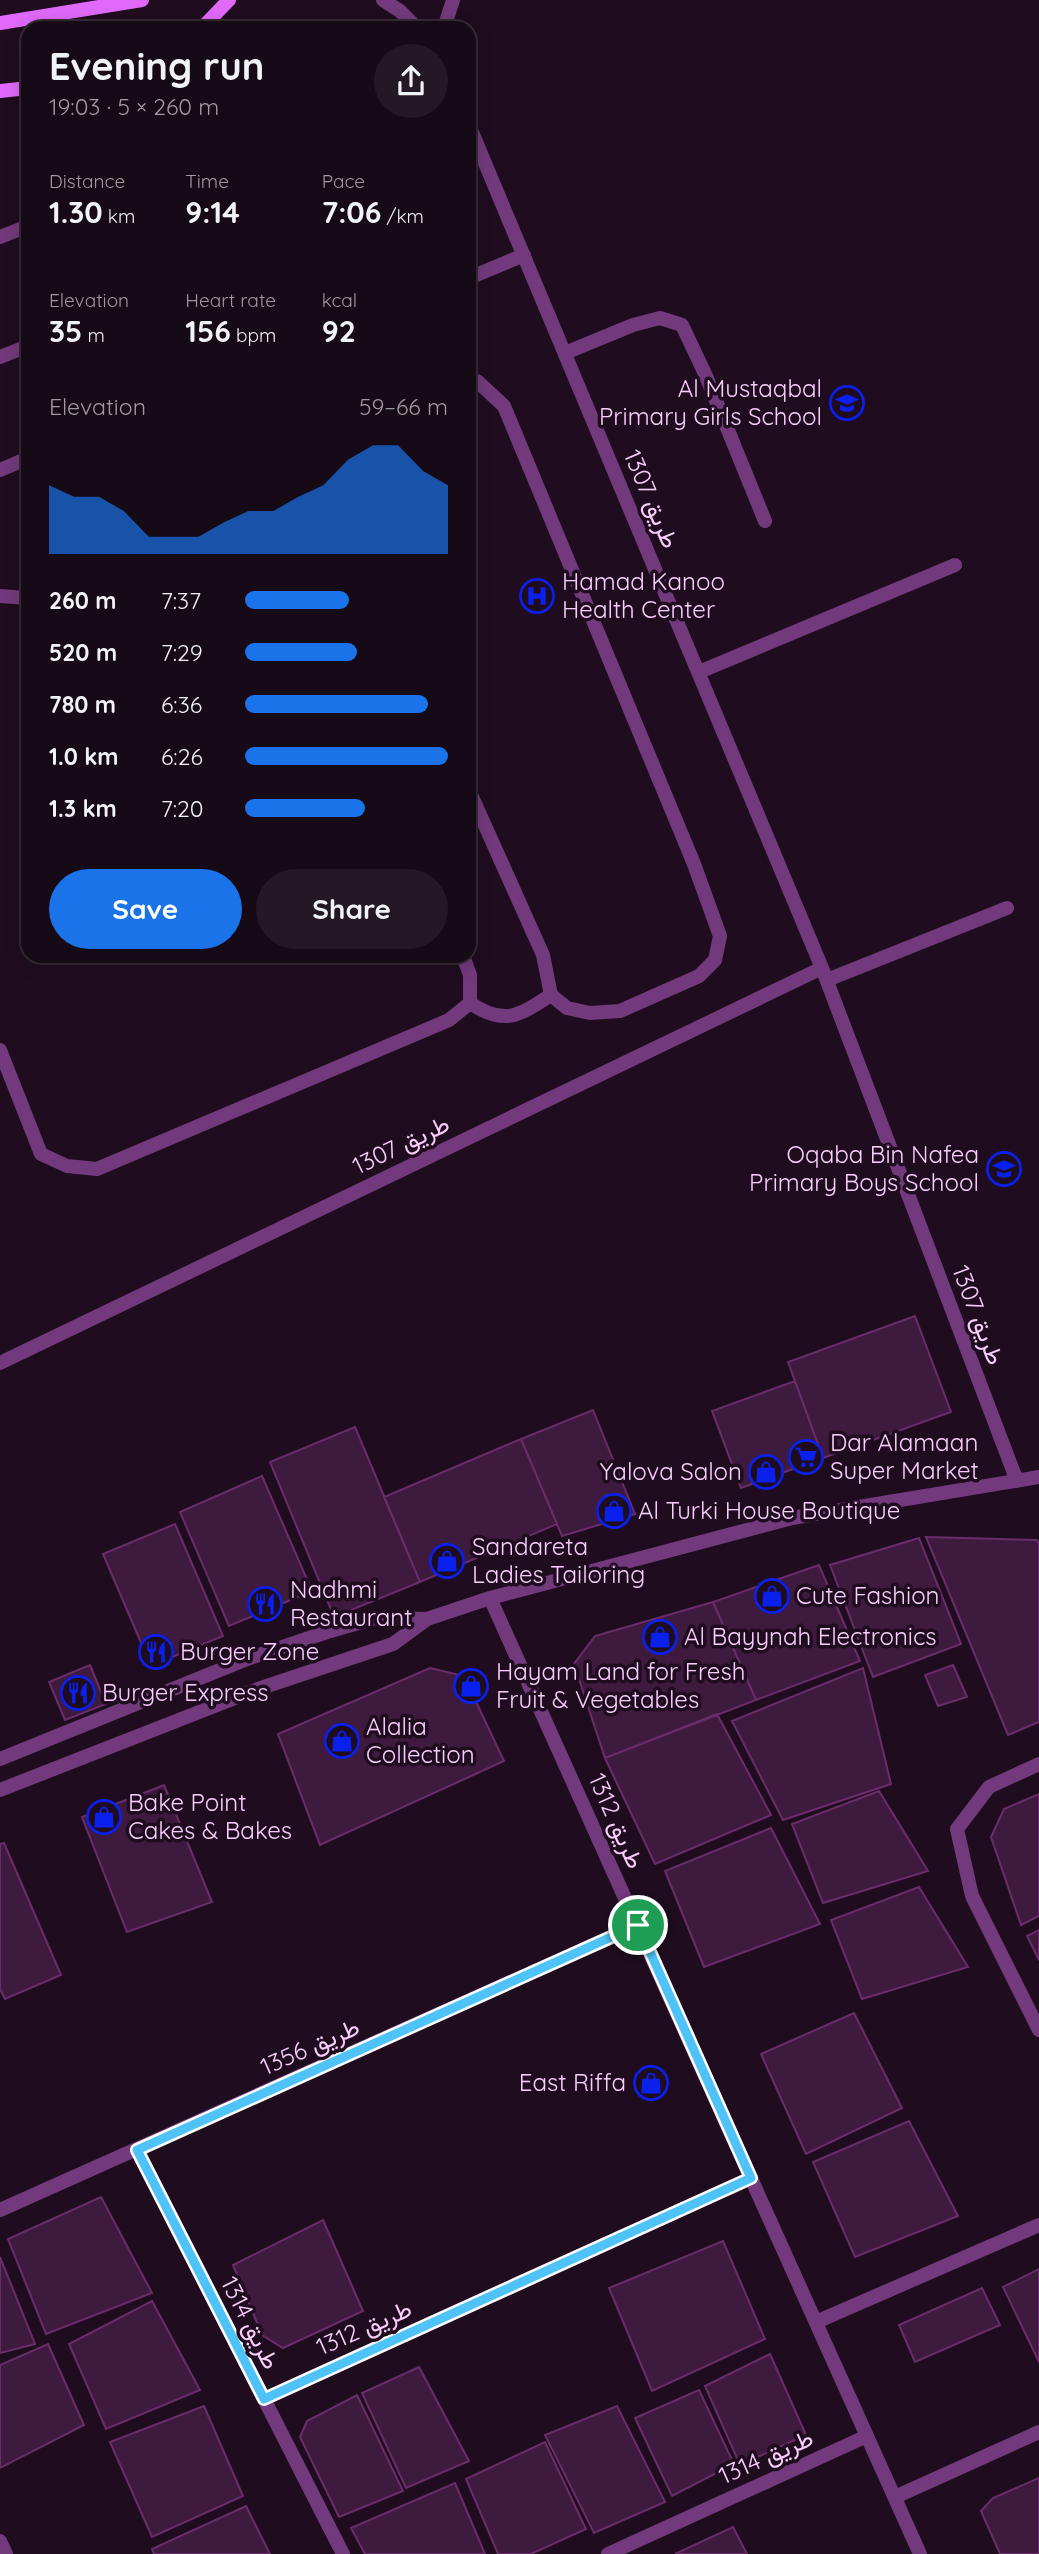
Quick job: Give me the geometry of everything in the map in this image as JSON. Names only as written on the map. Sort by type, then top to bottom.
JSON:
[{"type":"street","points":[[0,23],[142,0]]},
{"type":"street","points":[[209,21],[229,0]]},
{"type":"street","points":[[383,0],[410,21]]},
{"type":"street","points":[[446,21],[453,0]]},
{"type":"street","points":[[0,91],[21,89]]},
{"type":"street","name":"طريق 1307","points":[[476,142],[825,974],[1017,1481]]},
{"type":"street","points":[[0,237],[21,229]]},
{"type":"street","points":[[476,275],[524,255]]},
{"type":"street","points":[[565,353],[633,325],[660,318],[682,325],[706,376],[765,521]]},
{"type":"street","points":[[0,357],[21,349]]},
{"type":"street","points":[[476,381],[504,406],[694,864],[720,936],[715,960],[699,976],[620,1011],[590,1013],[567,1008],[551,995],[543,955],[476,806]]},
{"type":"street","points":[[0,470],[21,461]]},
{"type":"street","points":[[699,673],[955,565]]},
{"type":"street","points":[[0,596],[21,598]]},
{"type":"street","points":[[825,974],[1007,908]]},
{"type":"street","points":[[466,963],[470,975],[470,1003]]},
{"type":"street","name":"طريق 1307","points":[[0,1363],[825,974]]},
{"type":"street","points":[[470,1003],[488,1015],[506,1017],[531,1008],[551,995]]},
{"type":"street","points":[[0,1050],[41,1154],[66,1166],[97,1169],[449,1020],[470,1003]]},
{"type":"street","points":[[0,1790],[258,1689],[393,1644],[427,1619],[490,1598],[792,1518],[1039,1478]]},
{"type":"street","name":"طريق 1312","points":[[490,1598],[920,2554]]},
{"type":"street","points":[[0,1759],[247,1659],[327,1632],[376,1618],[427,1619]]},
{"type":"street","points":[[1039,1764],[989,1787],[957,1829],[972,1896],[1039,2030]]},
{"type":"street","name":"طريق 1356","points":[[0,2210],[638,1925]]},
{"type":"street","name":"طريق 1314","points":[[137,2150],[343,2554]]},
{"type":"street","name":"طريق 1312","points":[[264,2399],[751,2178]]},
{"type":"street","points":[[816,2322],[1039,2225]]},
{"type":"street","points":[[895,2497],[1039,2431]]},
{"type":"street","name":"طريق 1314","points":[[608,2554],[867,2436]]},
{"type":"street","points":[[0,2541],[6,2554]]},
{"type":"building","points":[[915,1316],[951,1412],[823,1458],[788,1362]]},
{"type":"building","points":[[795,1381],[823,1458],[741,1488],[712,1411]]},
{"type":"building","points":[[593,1410],[635,1514],[562,1536],[521,1439]]},
{"type":"building","points":[[355,1427],[420,1582],[334,1617],[270,1462]]},
{"type":"building","points":[[521,1439],[557,1524],[420,1582],[384,1497]]},
{"type":"building","points":[[262,1476],[312,1591],[229,1626],[180,1512]]},
{"type":"building","points":[[175,1524],[223,1636],[151,1666],[103,1554]]},
{"type":"building","points":[[926,1537],[1037,1540],[1039,1722],[1008,1735]]},
{"type":"building","points":[[919,1538],[961,1644],[873,1677],[830,1565]]},
{"type":"building","points":[[819,1565],[860,1661],[756,1700],[713,1602]]},
{"type":"building","points":[[713,1602],[756,1700],[605,1758],[574,1664],[595,1636]]},
{"type":"building","name":"Burger Express","points":[[90,1665],[106,1704],[65,1720],[49,1682]]},
{"type":"building","points":[[953,1665],[967,1697],[938,1706],[925,1675]]},
{"type":"building","points":[[430,1668],[464,1676],[504,1761],[320,1845],[278,1734]]},
{"type":"building","points":[[863,1668],[891,1784],[783,1820],[732,1721]]},
{"type":"building","points":[[717,1714],[771,1815],[655,1864],[605,1758]]},
{"type":"building","points":[[164,1785],[212,1902],[127,1932],[82,1817]]},
{"type":"building","points":[[879,1791],[928,1871],[823,1903],[792,1824]]},
{"type":"building","points":[[1039,1794],[1039,1916],[1021,1925],[991,1837],[1004,1809]]},
{"type":"building","points":[[771,1828],[820,1924],[704,1967],[665,1871]]},
{"type":"building","points":[[4,1843],[61,1975],[5,1999],[0,1989],[0,1844]]},
{"type":"building","points":[[919,1887],[968,1967],[862,1999],[831,1920]]},
{"type":"building","points":[[1039,1930],[1039,1960],[1027,1936]]},
{"type":"building","points":[[854,2013],[902,2108],[806,2154],[761,2054]]},
{"type":"building","points":[[909,2121],[958,2216],[855,2257],[813,2162]]},
{"type":"building","points":[[101,2197],[152,2293],[46,2334],[8,2239]]},
{"type":"building","points":[[323,2220],[363,2311],[283,2348],[262,2335],[233,2265]]},
{"type":"building","points":[[723,2241],[765,2339],[652,2391],[609,2288]]},
{"type":"building","points":[[0,2257],[35,2344],[0,2353]]},
{"type":"building","points":[[1039,2269],[1039,2362],[1003,2287]]},
{"type":"building","points":[[982,2288],[1000,2325],[915,2362],[899,2325]]},
{"type":"building","points":[[152,2301],[200,2390],[106,2429],[69,2344]]},
{"type":"building","points":[[48,2344],[84,2425],[0,2468],[0,2365]]},
{"type":"building","points":[[770,2354],[806,2435],[740,2465],[705,2386]]},
{"type":"building","points":[[419,2367],[469,2461],[406,2488],[362,2393]]},
{"type":"building","points":[[699,2390],[734,2464],[672,2496],[635,2418]]},
{"type":"building","points":[[357,2395],[403,2491],[339,2517],[300,2437],[307,2421]]},
{"type":"building","points":[[204,2406],[243,2496],[152,2537],[110,2442]]},
{"type":"building","points":[[617,2406],[665,2502],[594,2533],[545,2435]]},
{"type":"building","points":[[545,2442],[586,2529],[531,2554],[498,2554],[466,2479]]},
{"type":"building","points":[[1039,2478],[1039,2554],[1000,2554],[981,2511],[993,2498]]},
{"type":"building","points":[[455,2483],[485,2554],[365,2554],[351,2528]]},
{"type":"building","points":[[246,2506],[270,2554],[154,2554],[152,2549]]},
{"type":"building","points":[[733,2527],[747,2554],[675,2554]]},
{"type":"place","name":"Al Mustaqbal Primary Girls School","points":[[847,403]]},
{"type":"place","name":"Hamad Kanoo Health Center","points":[[537,596]]},
{"type":"place","name":"Oqaba Bin Nafea Primary Boys School","points":[[1004,1169]]},
{"type":"place","name":"Dar Alamaan Super Market","points":[[806,1457]]},
{"type":"place","name":"Yalova Salon","points":[[766,1472]]},
{"type":"place","name":"Al Turki House Boutique","points":[[614,1511]]},
{"type":"place","name":"Sandareta Ladies Tailoring","points":[[447,1561]]},
{"type":"place","name":"Cute Fashion","points":[[772,1596]]},
{"type":"place","name":"Nadhmi Restaurant","points":[[265,1604]]},
{"type":"place","name":"Al Bayynah Electronics","points":[[660,1637]]},
{"type":"place","name":"Burger Zone","points":[[156,1652]]},
{"type":"place","name":"Hayam Land for Fresh Fruit & Vegetables","points":[[471,1686]]},
{"type":"place","name":"Burger Express","points":[[78,1693]]},
{"type":"place","name":"Alalia Collection","points":[[342,1741]]},
{"type":"place","name":"Bake Point Cakes & Bakes","points":[[104,1817]]},
{"type":"place","name":"East Riffa","points":[[651,2083]]},
{"type":"route","points":[[638,1925],[751,2178],[264,2399],[137,2150],[638,1925]]}]
